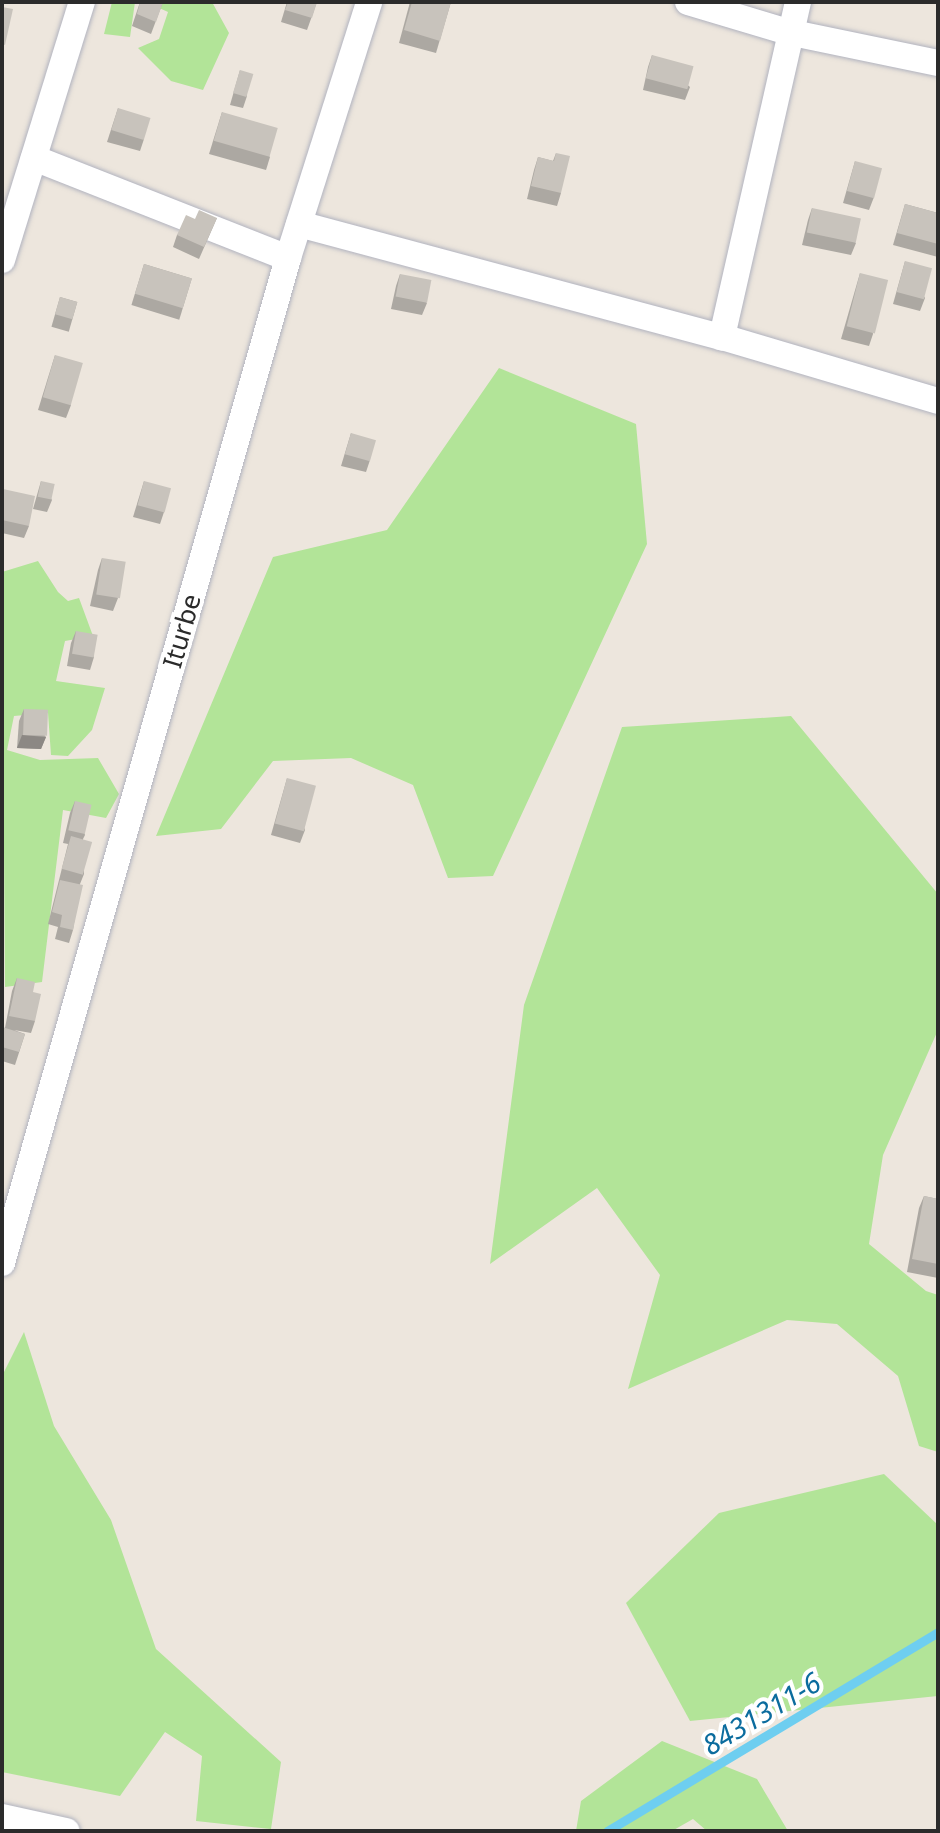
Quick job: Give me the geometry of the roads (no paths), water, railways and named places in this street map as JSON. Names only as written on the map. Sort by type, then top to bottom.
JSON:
[{"type":"street","points":[[2,260],[82,2]]},
{"type":"street","name":"Iturbe","points":[[2,1263],[288,258],[369,2]]},
{"type":"street","points":[[688,2],[788,32],[938,63]]},
{"type":"street","points":[[722,337],[788,32],[798,2]]},
{"type":"street","points":[[34,158],[288,258]]},
{"type":"street","points":[[299,224],[722,337],[938,401]]},
{"type":"street","points":[[2,1817],[66,1831]]},
{"type":"waterway","name":"8431311-6","points":[[607,1831],[938,1632]]}]
